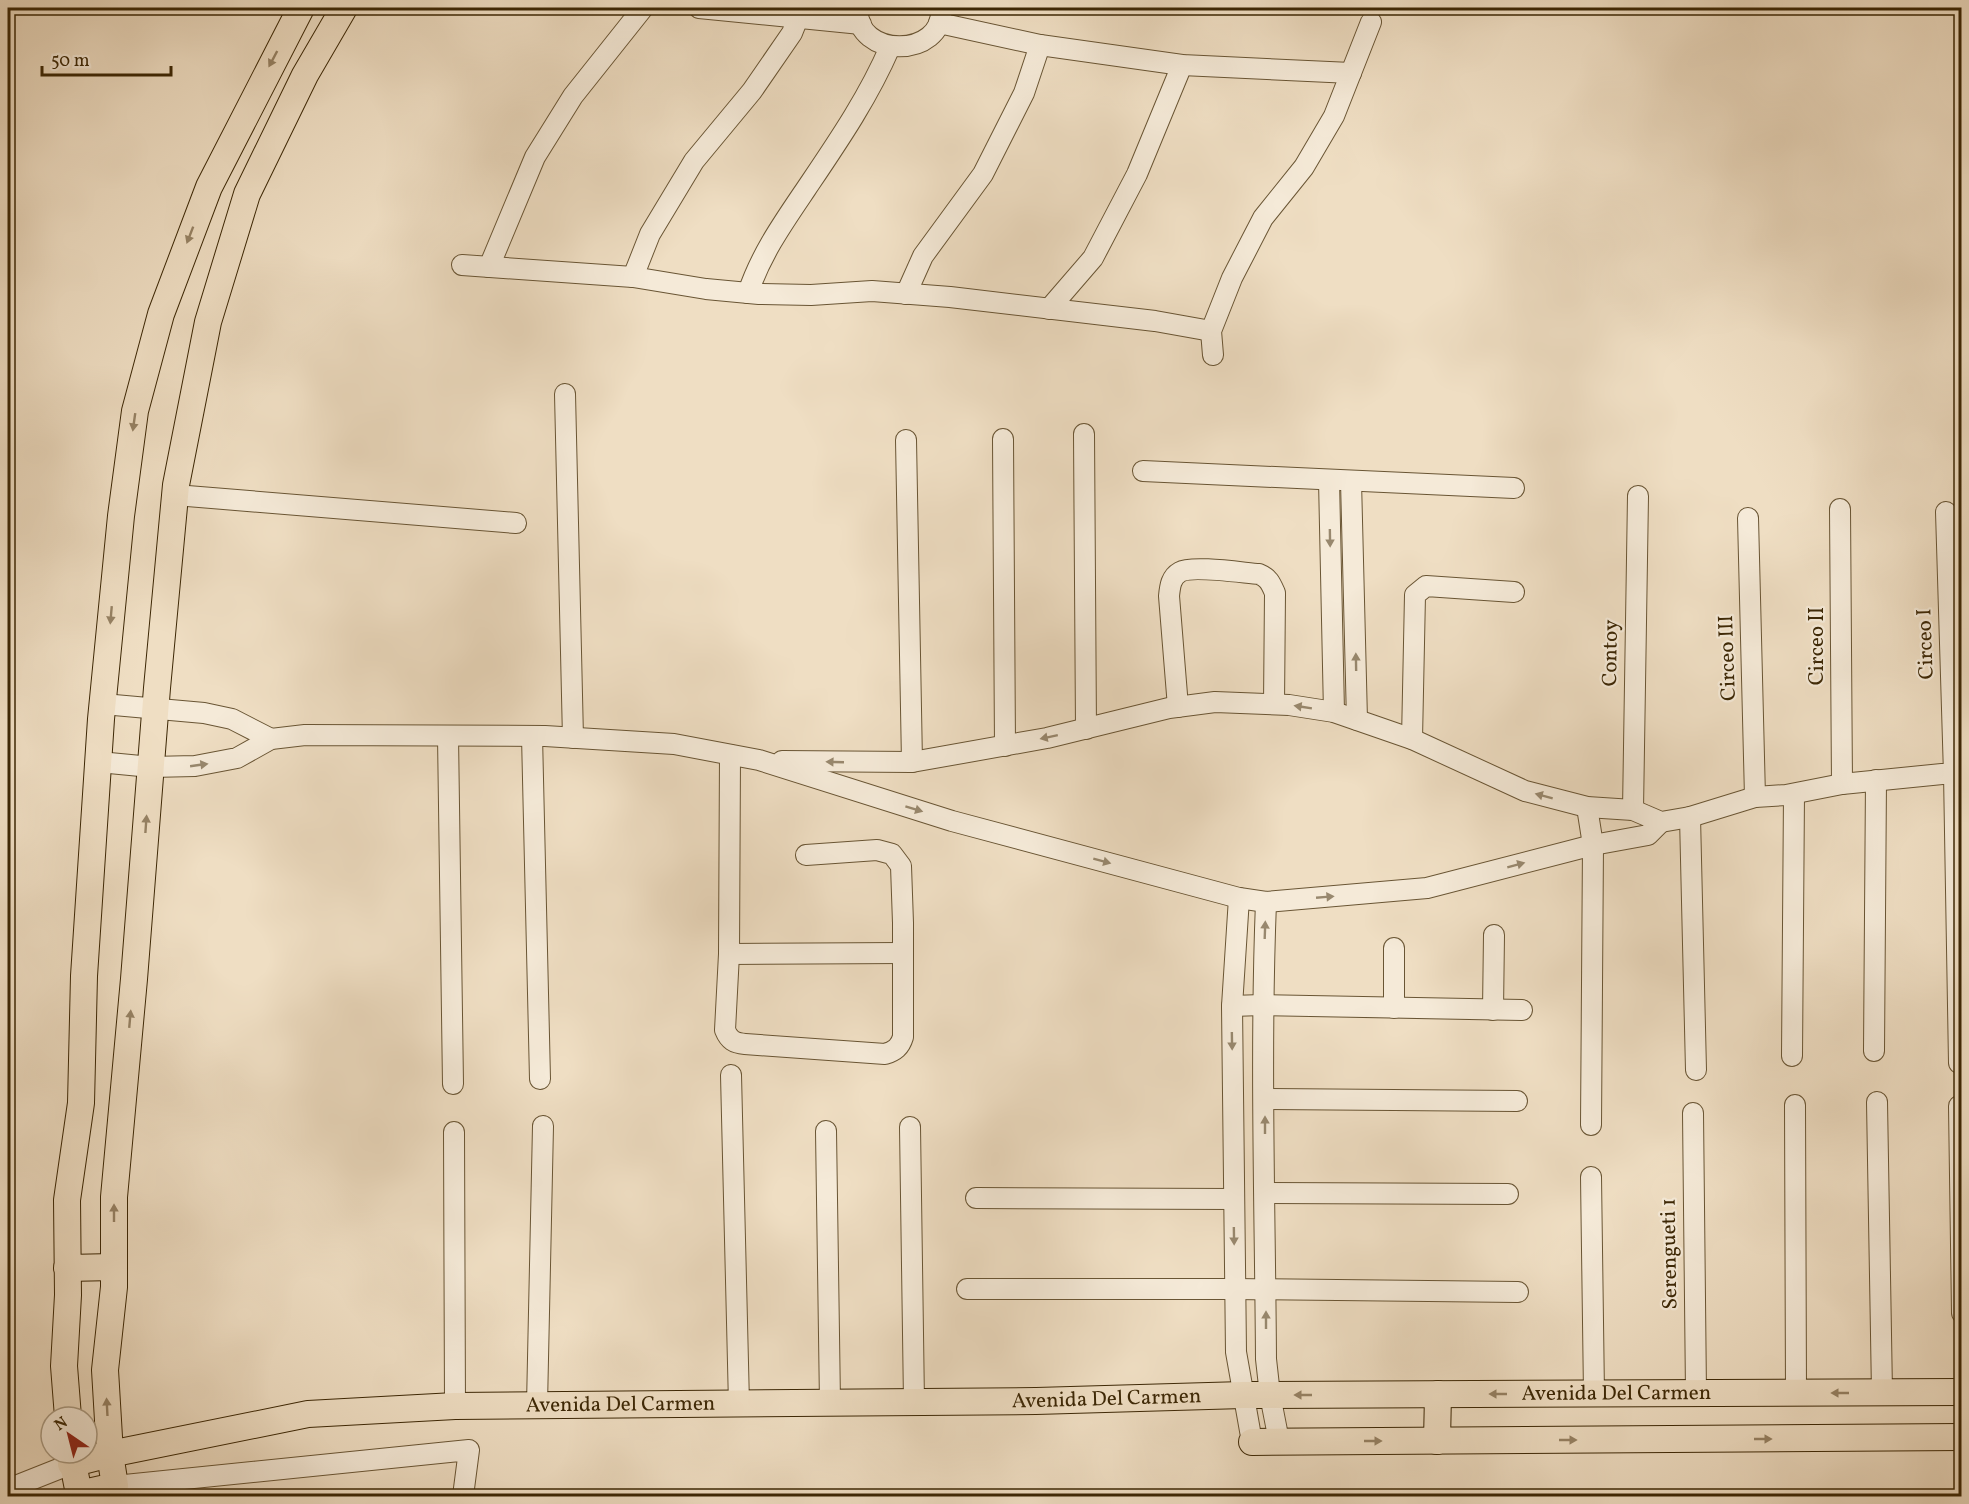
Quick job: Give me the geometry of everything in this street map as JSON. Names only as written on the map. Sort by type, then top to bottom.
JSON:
[{"type":"main road","points":[[67,1405],[64,1366],[67,1200],[81,1103],[84,976],[103,704],[121,516],[135,411],[161,314],[209,187],[301,8]]},
{"type":"main road","points":[[72,1465],[77,1495],[115,1486],[110,1454],[105,1370],[114,1287],[114,1197],[175,495],[208,322],[247,194],[305,75],[344,8]]},
{"type":"main road","points":[[67,1268],[114,1268]]},
{"type":"main road","name":"Avenida Del Carmen","points":[[99,1455],[308,1414],[455,1406],[1036,1401],[1243,1395],[1962,1392]]},
{"type":"main road","points":[[1437,1442],[1438,1394]]},
{"type":"main road","points":[[1252,1442],[1962,1437]]},
{"type":"street","points":[[489,267],[536,157],[573,96],[643,8]]},
{"type":"street","points":[[699,8],[798,18],[860,16],[868,35],[890,47],[916,45],[933,33],[940,15],[1040,45],[1182,65],[1351,73]]},
{"type":"street","points":[[633,278],[650,234],[694,161],[752,91],[792,33],[798,18]]},
{"type":"street","points":[[1213,355],[1211,331],[1232,278],[1263,218],[1304,167],[1334,116],[1371,22]]},
{"type":"street","points":[[906,294],[923,256],[983,174],[1024,93],[1040,45]]},
{"type":"street","points":[[748,292],[757,267],[775,235],[841,136],[877,77],[890,47]]},
{"type":"street","points":[[1048,309],[1092,258],[1137,174],[1182,65]]},
{"type":"street","points":[[462,265],[633,278],[706,289],[748,292],[810,295],[872,291],[1155,321],[1211,331]]},
{"type":"street","points":[[565,394],[573,738]]},
{"type":"street","points":[[1084,434],[1086,729]]},
{"type":"street","points":[[1003,439],[1005,746]]},
{"type":"street","points":[[906,440],[912,762]]},
{"type":"street","points":[[1143,471],[1514,488]]},
{"type":"street","points":[[1329,480],[1334,712]]},
{"type":"street","points":[[1351,480],[1357,720]]},
{"type":"street","points":[[175,495],[516,524]]},
{"type":"street","name":"Contoy","points":[[1633,810],[1638,496]]},
{"type":"street","name":"Circeo II","points":[[1840,509],[1842,784]]},
{"type":"street","name":"Circeo I","points":[[1946,512],[1958,774],[1959,1063]]},
{"type":"street","name":"Circeo III","points":[[1748,518],[1755,797]]},
{"type":"street","points":[[1178,707],[1169,589],[1175,575],[1188,569],[1259,574],[1271,583],[1275,593],[1274,704]]},
{"type":"street","points":[[1412,739],[1415,595],[1426,586],[1514,592]]},
{"type":"street","points":[[759,760],[912,762],[1005,746],[1178,707],[1215,702],[1274,704],[1334,712],[1412,739],[1525,791],[1587,807],[1633,810],[1661,822],[1690,817],[1755,797],[1794,794],[1876,780],[1958,774]]},
{"type":"street","points":[[103,704],[204,713],[232,719],[271,739]]},
{"type":"street","points":[[99,762],[151,767],[195,766],[237,758],[271,739],[305,735],[532,736],[674,744],[759,760],[952,821],[1239,898],[1266,902],[1427,888],[1593,845],[1648,835],[1661,822]]},
{"type":"street","points":[[448,736],[453,1084]]},
{"type":"street","points":[[532,736],[540,1079]]},
{"type":"street","points":[[730,755],[729,954],[725,1030],[728,1037],[745,1044],[885,1054],[896,1050],[903,1037],[901,866],[892,854],[877,850],[806,855]]},
{"type":"street","points":[[874,796],[878,763]]},
{"type":"street","points":[[1874,1051],[1876,780]]},
{"type":"street","points":[[1792,1056],[1794,794]]},
{"type":"street","points":[[1587,807],[1593,845],[1591,1125]]},
{"type":"street","points":[[1690,817],[1696,1070]]},
{"type":"street","points":[[1239,898],[1232,1006],[1236,1352],[1252,1442]]},
{"type":"street","points":[[1266,902],[1262,1005],[1265,1100],[1266,1359],[1279,1441]]},
{"type":"street","points":[[1493,1010],[1494,935]]},
{"type":"street","points":[[1394,948],[1394,1008]]},
{"type":"street","points":[[729,954],[903,952]]},
{"type":"street","points":[[1232,1006],[1522,1010]]},
{"type":"street","points":[[730,1075],[739,1404]]},
{"type":"street","points":[[1265,1100],[1517,1101]]},
{"type":"street","points":[[1877,1102],[1882,1392]]},
{"type":"street","points":[[1795,1105],[1797,1393]]},
{"type":"street","points":[[1959,1106],[1962,1313]]},
{"type":"street","name":"Serengueti 1","points":[[1693,1113],[1696,1393]]},
{"type":"street","points":[[537,1405],[543,1126]]},
{"type":"street","points":[[910,1127],[914,1402]]},
{"type":"street","points":[[826,1131],[830,1403]]},
{"type":"street","points":[[454,1132],[455,1406]]},
{"type":"street","points":[[1591,1177],[1594,1394]]},
{"type":"street","points":[[1265,1193],[1508,1194]]},
{"type":"street","points":[[976,1198],[1234,1198]]},
{"type":"street","points":[[967,1289],[1518,1292]]},
{"type":"street","points":[[115,1486],[469,1450],[462,1497]]},
{"type":"street","name":"Avenida Del Carmen","points":[[8,1489],[57,1465]]}]
